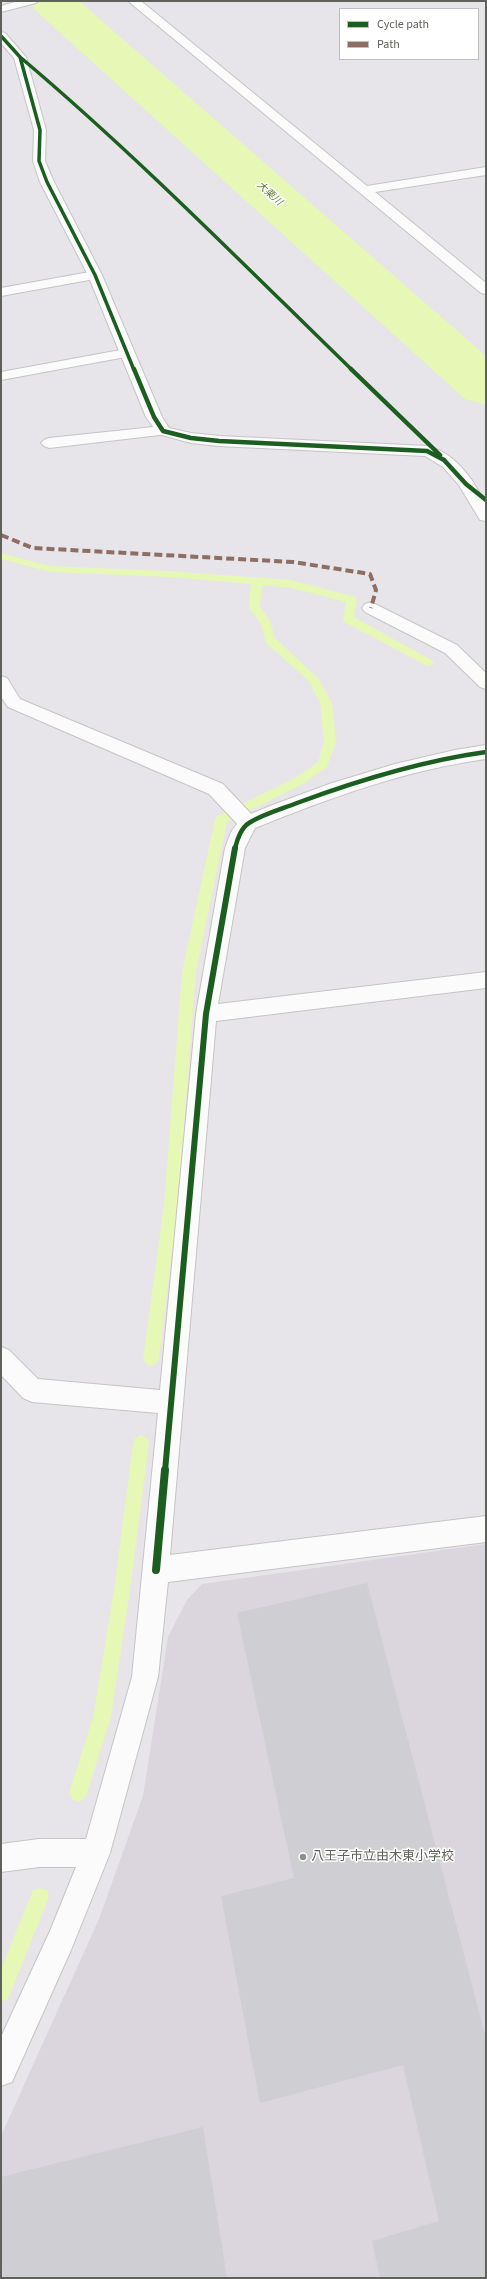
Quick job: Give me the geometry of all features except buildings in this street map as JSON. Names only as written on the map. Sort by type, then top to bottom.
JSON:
[{"type":"street","points":[[1,9],[32,1]]},
{"type":"street","points":[[134,1],[486,290]]},
{"type":"street","points":[[1,36],[20,57],[40,130],[39,161],[47,182],[95,275],[126,353],[154,417],[163,431]]},
{"type":"street","points":[[364,190],[486,171]]},
{"type":"street","points":[[1,292],[95,275]]},
{"type":"street","points":[[1,376],[126,353]]},
{"type":"street","points":[[49,443],[163,431],[191,438],[219,441],[427,451],[442,456],[454,467],[486,516]]},
{"type":"street","points":[[371,608],[451,649],[486,683]]},
{"type":"street","points":[[1,682],[14,702],[216,789],[245,820]]},
{"type":"street","points":[[1,2071],[62,1940],[96,1852],[145,1677],[206,1014],[235,848],[240,832],[245,820],[335,788],[404,768],[486,752]]},
{"type":"street","points":[[206,1014],[486,980]]},
{"type":"street","points":[[1,1358],[32,1390],[171,1403]]},
{"type":"street","points":[[156,1570],[486,1529]]},
{"type":"street","points":[[1,1858],[40,1853],[96,1852]]},
{"type":"shaded area","name":"八王子市立由木東小学校","points":[[486,1544],[486,2278],[1,2278],[1,2136],[99,1919],[143,1796],[168,1637],[187,1600],[202,1584]]},
{"type":"waterway","name":"大栗川","points":[[52,1],[486,387]]},
{"type":"waterway","points":[[1,556],[50,569],[169,574],[291,584],[352,600],[348,619],[429,662]]},
{"type":"waterway","points":[[151,1359],[171,1204],[189,972],[221,819],[299,781],[323,764],[330,742],[326,703],[313,679],[270,640],[265,621],[254,608],[257,582]]},
{"type":"waterway","points":[[78,1793],[102,1717],[123,1583],[141,1443]]},
{"type":"waterway","points":[[1,1992],[40,1897]]},
{"type":"marked path","points":[[1,535],[33,548],[174,554],[293,562],[370,574],[376,590],[371,608]]},
{"type":"cycle path","points":[[1,36],[20,57],[40,130],[39,161],[47,182],[95,275],[154,417],[163,431],[191,438],[219,441],[427,451],[444,460],[466,484],[486,500]]},
{"type":"cycle path","points":[[20,57],[59,90],[170,194],[440,455]]},
{"type":"cycle path","points":[[156,1570],[206,1014],[235,848],[241,832],[248,823],[365,779],[395,770],[455,756],[486,752]]},
{"type":"place","name":"八王子市立由木東小学校","points":[[303,1857]]}]
